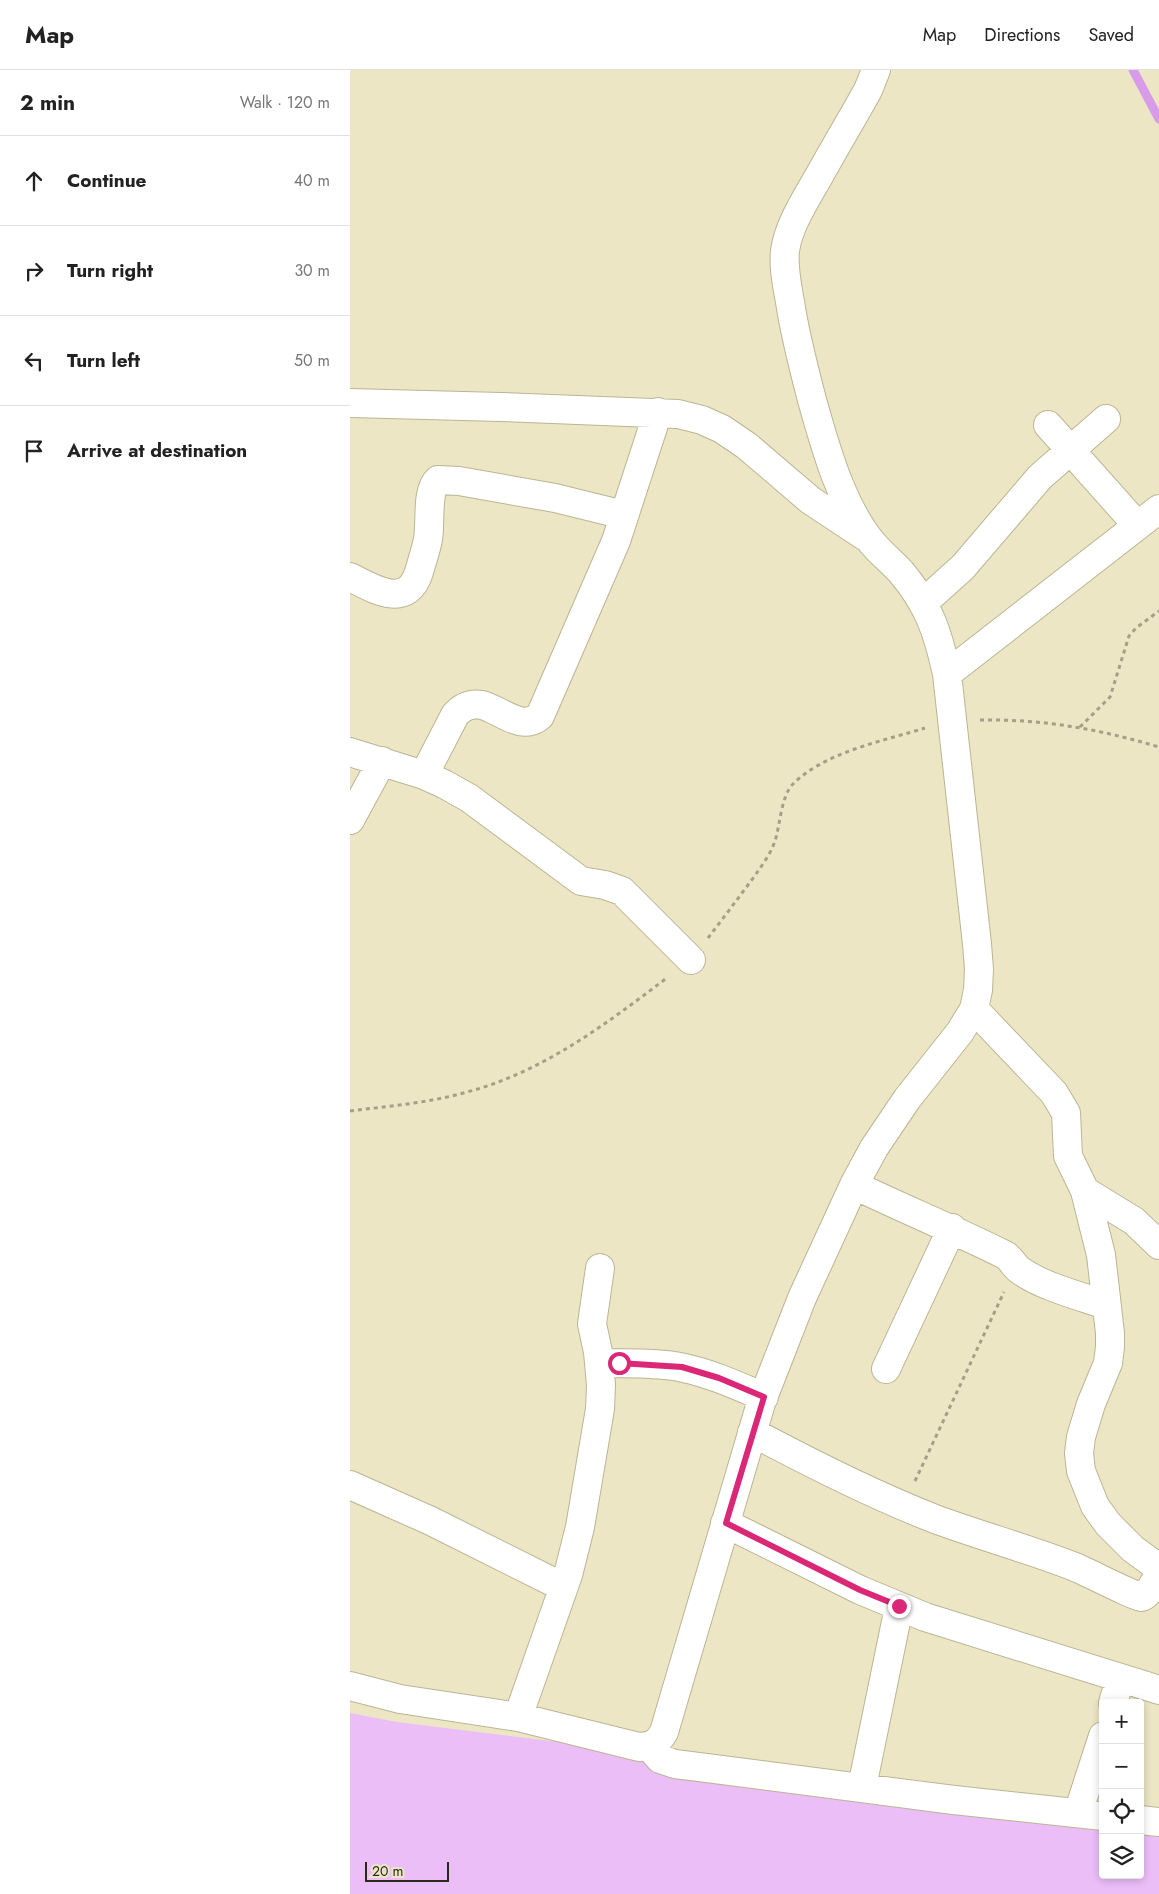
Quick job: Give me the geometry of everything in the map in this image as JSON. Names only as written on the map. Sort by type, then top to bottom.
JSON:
[{"type":"street","points":[[869,540],[852,512],[835,473],[818,421],[797,341],[785,271],[785,250],[802,205],[868,90],[876,70]]},
{"type":"street","points":[[350,403],[658,412],[678,414],[702,420],[722,429],[747,446],[810,500],[869,540],[901,572],[923,603],[940,640],[947,674],[977,944],[978,976],[974,1009],[960,1032],[907,1099],[874,1148],[854,1185],[802,1298],[752,1432],[664,1732],[657,1743],[649,1746],[630,1745],[518,1717],[400,1699],[350,1686]]},
{"type":"street","points":[[424,775],[455,715],[461,709],[474,704],[482,705],[522,722],[535,721],[540,716],[616,541],[658,412]]},
{"type":"street","points":[[923,603],[963,566],[997,529],[1026,492],[1106,419]]},
{"type":"street","points":[[1048,425],[1137,526]]},
{"type":"street","points":[[350,577],[392,594],[398,595],[410,589],[418,577],[425,552],[429,532],[433,487],[438,480],[459,481],[555,498],[624,515]]},
{"type":"street","points":[[947,674],[1159,509]]},
{"type":"street","points":[[350,752],[424,775],[444,784],[478,804],[581,881],[606,885],[622,891],[691,960]]},
{"type":"street","points":[[350,820],[382,761]]},
{"type":"street","points":[[974,1009],[1054,1093],[1061,1104],[1068,1122],[1068,1156],[1085,1191],[1101,1255],[1110,1347],[1108,1363],[1084,1422],[1079,1453],[1080,1471],[1095,1506],[1108,1524],[1133,1549],[1159,1568]]},
{"type":"street","points":[[854,1185],[895,1205],[952,1228],[1011,1258],[1016,1267],[1027,1275],[1106,1305]]},
{"type":"street","points":[[1085,1191],[1134,1221],[1159,1245]]},
{"type":"street","points":[[886,1369],[952,1228]]},
{"type":"street","points":[[518,1717],[574,1553],[580,1527],[597,1429],[601,1385],[592,1324],[600,1268]]},
{"type":"street","points":[[599,1363],[682,1367],[719,1378],[764,1397]]},
{"type":"street","points":[[752,1432],[832,1475],[903,1506],[990,1539],[1074,1566],[1135,1595],[1141,1597],[1146,1595],[1159,1574]]},
{"type":"street","points":[[350,1485],[431,1521],[562,1587]]},
{"type":"street","points":[[726,1523],[853,1586],[899,1606],[1116,1691],[1159,1690]]},
{"type":"street","points":[[862,1787],[899,1606]]},
{"type":"street","points":[[649,1746],[660,1758],[675,1764],[1090,1814],[1102,1744]]},
{"type":"street","points":[[1144,1820],[1159,1822]]},
{"type":"path","points":[[1079,727],[1110,697],[1128,636],[1159,611]]},
{"type":"path","points":[[952,720],[1023,721],[1079,727],[1112,733],[1159,747]]},
{"type":"path","points":[[903,1506],[944,1423],[1016,1267]]},
{"type":"shaded area","points":[[350,1713],[397,1722],[971,1793],[1099,1804],[1099,1879],[1144,1879],[1144,1807],[1159,1809],[1159,1894],[350,1894]]},
{"type":"waterway","points":[[1133,70],[1159,119]]},
{"type":"route","points":[[619,1363],[682,1367],[719,1378],[764,1397],[726,1523],[860,1590],[899,1606]]}]
